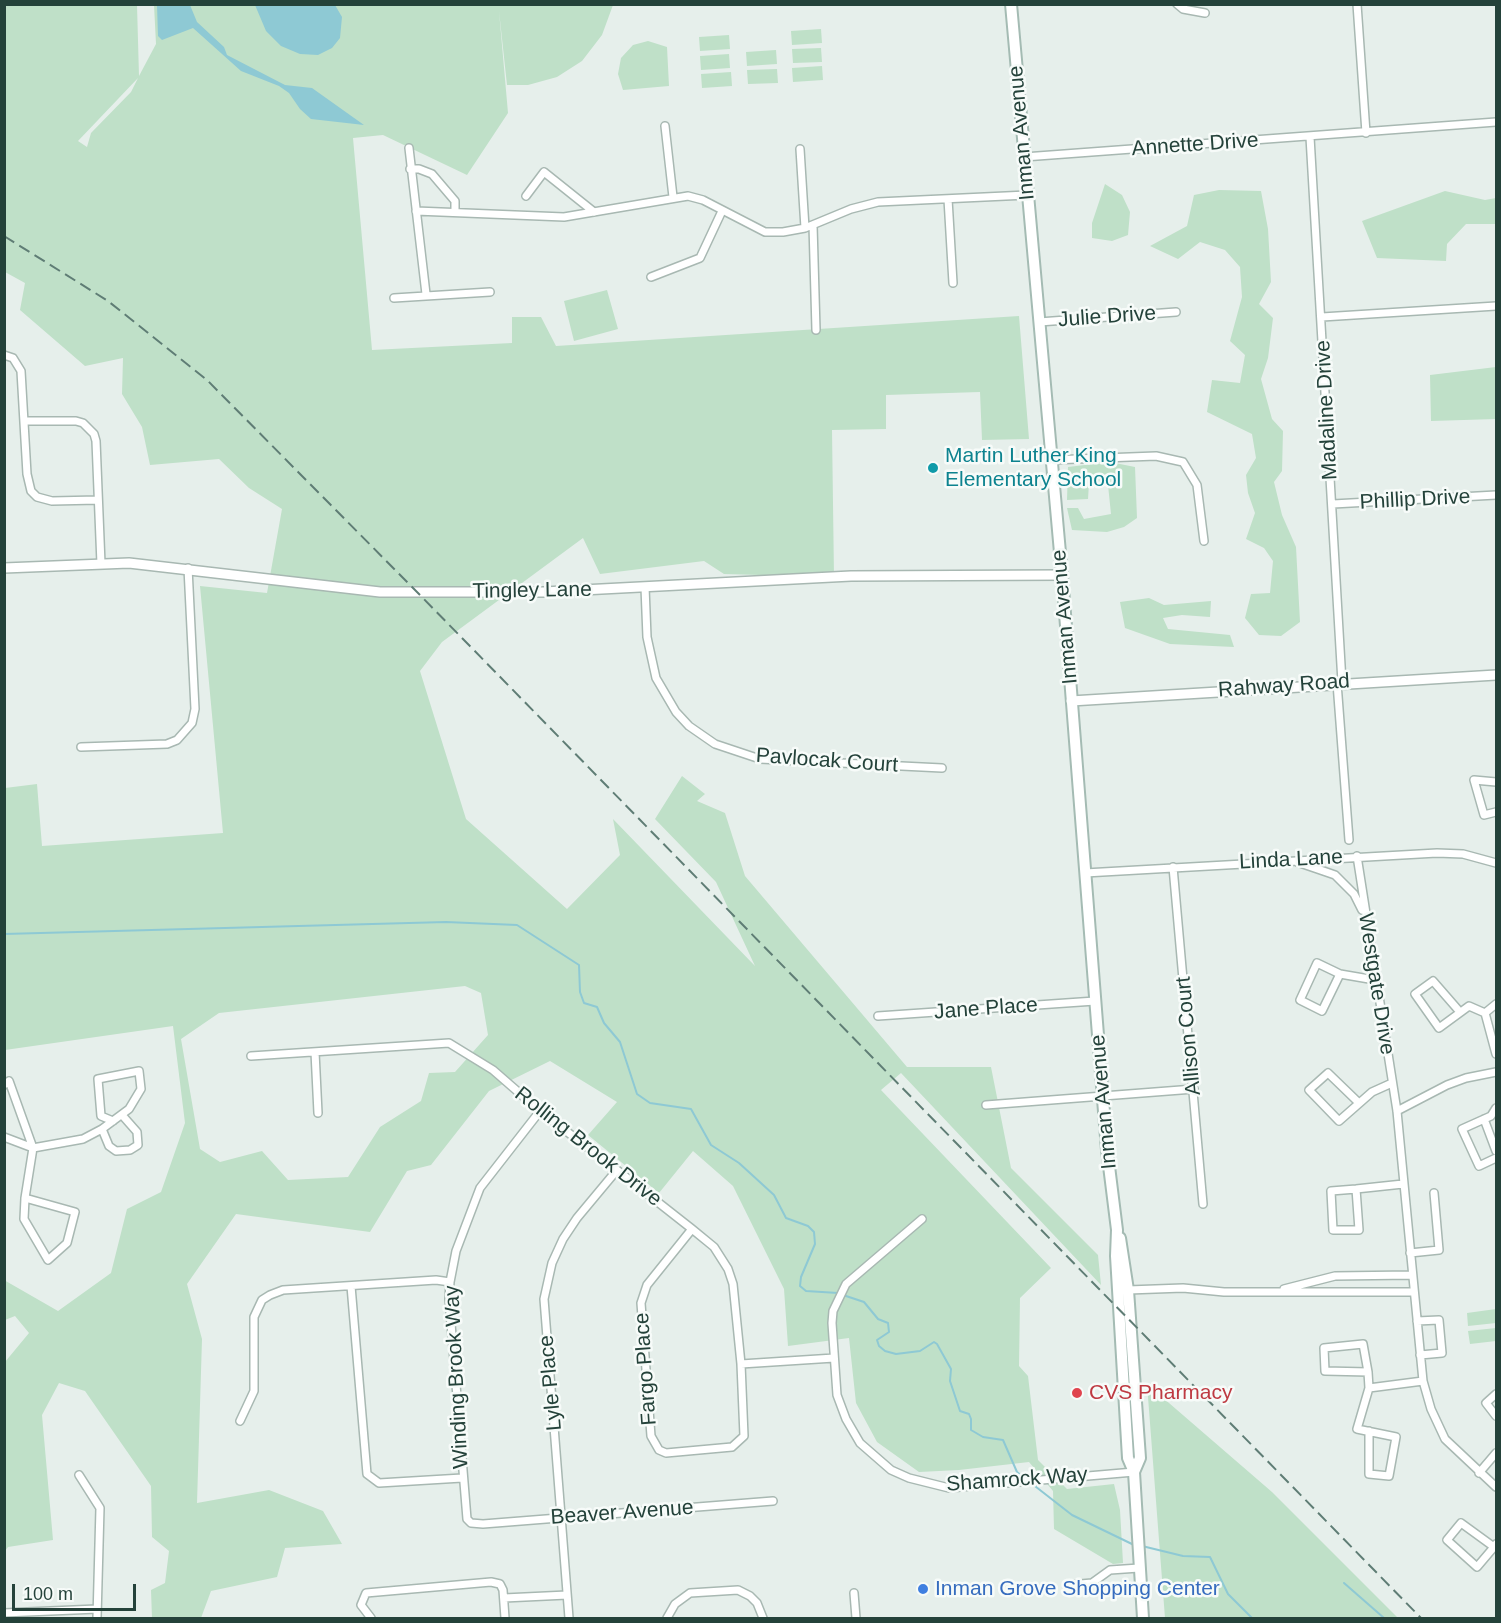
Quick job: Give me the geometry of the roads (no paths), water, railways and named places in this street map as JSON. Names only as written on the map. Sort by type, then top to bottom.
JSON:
[{"type":"main road","name":"Inman Avenue","points":[[1011,4],[1062,575],[1102,1095],[1117,1230],[1116,1256],[1128,1458],[1134,1472],[1143,1618]]},
{"type":"main road","name":"Inman Avenue","points":[[1117,1230],[1124,1250],[1140,1458],[1134,1472]]},
{"type":"street","points":[[1177,4],[1183,9],[1205,12]]},
{"type":"street","points":[[1357,4],[1366,133]]},
{"type":"street","name":"Annette Drive","points":[[1024,157],[1497,122]]},
{"type":"street","points":[[665,126],[673,197]]},
{"type":"street","name":"Madaline Drive","points":[[1310,137],[1333,504],[1349,840]]},
{"type":"street","points":[[409,148],[426,294]]},
{"type":"street","points":[[800,148],[805,228]]},
{"type":"street","points":[[410,169],[419,169],[432,174],[455,201],[455,212]]},
{"type":"street","points":[[526,196],[544,172],[594,212]]},
{"type":"street","points":[[416,211],[564,217],[688,196],[765,232],[805,228],[851,209],[879,202],[1027,195]]},
{"type":"street","points":[[948,199],[953,283]]},
{"type":"street","points":[[651,277],[700,258],[722,211]]},
{"type":"street","points":[[813,225],[816,330]]},
{"type":"street","points":[[394,298],[426,294],[490,292]]},
{"type":"street","points":[[1322,317],[1497,306]]},
{"type":"street","name":"Julie Drive","points":[[1039,322],[1176,312]]},
{"type":"street","points":[[4,356],[13,358],[21,371],[27,474],[31,491],[38,497],[52,501],[98,500]]},
{"type":"street","points":[[24,421],[76,421],[89,427],[96,441],[101,564]]},
{"type":"street","points":[[1051,460],[1156,456],[1183,462],[1197,485],[1204,541]]},
{"type":"street","name":"Phillip Drive","points":[[1333,504],[1497,495]]},
{"type":"street","name":"Tingley Lane","points":[[4,568],[129,563],[188,568],[380,592],[544,592],[851,576],[1062,575]]},
{"type":"street","points":[[81,747],[167,744],[177,740],[192,723],[195,709],[188,568]]},
{"type":"street","name":"Pavlocak Court","points":[[645,587],[647,637],[656,678],[676,712],[689,726],[715,744],[760,759],[942,768]]},
{"type":"street","name":"Rahway Road","points":[[1071,700],[1340,682],[1497,675]]},
{"type":"street","points":[[1497,782],[1474,780],[1484,815],[1497,812]]},
{"type":"street","name":"Linda Lane","points":[[1085,873],[1357,856],[1463,854],[1497,863]]},
{"type":"street","name":"Westgate Drive","points":[[1357,856],[1397,1111],[1423,1381],[1431,1409],[1445,1439],[1479,1473],[1497,1487]]},
{"type":"street","points":[[1292,860],[1323,869],[1347,885],[1360,904],[1368,936]]},
{"type":"street","name":"Allison Court","points":[[1173,867],[1203,1204]]},
{"type":"street","points":[[1340,974],[1322,1011],[1300,1000],[1317,963],[1340,974],[1375,980]]},
{"type":"street","points":[[1460,1012],[1433,981],[1415,994],[1438,1028],[1469,1006],[1485,1013]]},
{"type":"street","name":"Jane Place","points":[[878,1016],[1095,1001]]},
{"type":"street","points":[[1485,1013],[1497,1004]]},
{"type":"street","points":[[1485,1013],[1497,1054]]},
{"type":"street","name":"Rolling Brook Drive","points":[[251,1056],[449,1043],[493,1070],[540,1111],[692,1229],[714,1248],[728,1269],[733,1284],[746,1426],[744,1436],[732,1447]]},
{"type":"street","points":[[315,1052],[318,1113]]},
{"type":"street","points":[[4,1137],[33,1148],[83,1139],[102,1129],[129,1109],[141,1089],[139,1071],[98,1079],[101,1116],[112,1121]]},
{"type":"street","points":[[1397,1111],[1447,1085],[1466,1078],[1497,1072]]},
{"type":"street","points":[[1358,1102],[1328,1073],[1310,1090],[1339,1121],[1358,1102],[1372,1092],[1392,1083]]},
{"type":"street","points":[[4,1084],[9,1081],[33,1148],[25,1198],[24,1219],[48,1260],[67,1243],[75,1212],[25,1198]]},
{"type":"street","points":[[986,1105],[1194,1089]]},
{"type":"street","points":[[1497,1108],[1484,1119],[1462,1129],[1479,1166],[1497,1158]]},
{"type":"street","name":"Winding Brook Way","points":[[471,1522],[466,1515],[462,1478],[449,1299],[450,1282],[456,1251],[480,1188],[540,1111]]},
{"type":"street","points":[[102,1129],[109,1146],[116,1151],[130,1150],[138,1145],[137,1131],[122,1115]]},
{"type":"street","points":[[1484,1119],[1497,1151]]},
{"type":"street","name":"Lyle Place","points":[[569,1618],[544,1299],[552,1263],[563,1239],[577,1218],[617,1170]]},
{"type":"street","points":[[1356,1189],[1359,1230],[1333,1230],[1331,1191],[1404,1184]]},
{"type":"street","points":[[1410,1253],[1439,1250],[1434,1193]]},
{"type":"street","name":"Shamrock Way","points":[[921,1219],[842,1289],[837,1299],[832,1323],[837,1395],[846,1419],[860,1443],[891,1470],[909,1479],[949,1488],[1134,1472]]},
{"type":"street","name":"Fargo Place","points":[[692,1229],[647,1285],[641,1303],[651,1436],[659,1450],[666,1453],[732,1447]]},
{"type":"street","points":[[1276,1292],[1335,1276],[1412,1275]]},
{"type":"street","points":[[240,1421],[254,1391],[254,1317],[262,1300],[283,1290],[436,1280],[450,1282]]},
{"type":"street","points":[[351,1286],[367,1474],[379,1483],[462,1478]]},
{"type":"street","points":[[1128,1290],[1183,1288],[1224,1293],[1414,1292]]},
{"type":"street","points":[[1417,1322],[1439,1320],[1442,1353],[1420,1354]]},
{"type":"street","points":[[1368,1372],[1325,1371],[1324,1348],[1363,1344],[1368,1372],[1369,1388],[1357,1429],[1369,1431],[1396,1437],[1389,1476],[1369,1474],[1369,1431]]},
{"type":"street","points":[[741,1364],[834,1358]]},
{"type":"street","points":[[1369,1388],[1423,1381]]},
{"type":"street","points":[[1497,1394],[1486,1403],[1497,1416]]},
{"type":"street","points":[[1479,1473],[1497,1453]]},
{"type":"street","points":[[79,1475],[100,1508],[97,1618]]},
{"type":"street","name":"Beaver Avenue","points":[[471,1522],[483,1524],[773,1501]]},
{"type":"street","points":[[1461,1523],[1495,1546],[1477,1567],[1447,1540],[1461,1523]]},
{"type":"street","points":[[1069,1585],[1092,1583],[1110,1570],[1139,1568]]},
{"type":"street","points":[[372,1618],[361,1605],[366,1593],[377,1590],[491,1582],[500,1584],[504,1598],[505,1618]]},
{"type":"street","points":[[667,1618],[675,1604],[690,1593],[738,1590],[750,1596],[757,1603],[763,1618]]},
{"type":"street","points":[[854,1593],[856,1618]]},
{"type":"street","points":[[504,1598],[567,1595]]},
{"type":"street","points":[[4,1613],[97,1609]]},
{"type":"water","points":[[157,5],[190,5],[197,22],[224,47],[227,55],[285,85],[312,88],[364,125],[311,119],[300,109],[289,93],[279,86],[241,71],[193,28],[162,40],[158,36]]},
{"type":"water","points":[[255,5],[335,5],[342,17],[340,38],[332,48],[318,55],[300,54],[281,46],[266,31]]},
{"type":"waterway","points":[[4,934],[446,922],[517,925],[579,965],[580,992],[584,1003],[597,1007],[604,1023],[620,1042],[637,1094],[650,1103],[691,1109],[711,1145],[739,1163],[774,1195],[786,1218],[808,1226],[814,1232],[815,1244],[801,1277],[800,1286],[806,1291],[838,1293]]},
{"type":"waterway","points":[[843,1295],[864,1302],[878,1319],[888,1323],[889,1332],[877,1340],[879,1346],[885,1351],[896,1354],[920,1351],[934,1342],[937,1344],[951,1369],[950,1381],[960,1411],[969,1414],[971,1419],[971,1430],[983,1437],[1003,1440],[1017,1472],[1027,1480]]},
{"type":"waterway","points":[[1031,1483],[1072,1515],[1134,1545]]},
{"type":"waterway","points":[[1142,1546],[1183,1556],[1210,1557],[1228,1594],[1252,1618]]},
{"type":"waterway","points":[[1344,1583],[1384,1618]]},
{"type":"railway","points":[[4,236],[108,301],[207,380],[1421,1618]]},
{"type":"place","name":"Martin Luther King Elementary School","points":[[933,468]]},
{"type":"place","name":"CVS Pharmacy","points":[[1077,1393]]},
{"type":"place","name":"Inman Grove Shopping Center","points":[[923,1589]]}]
